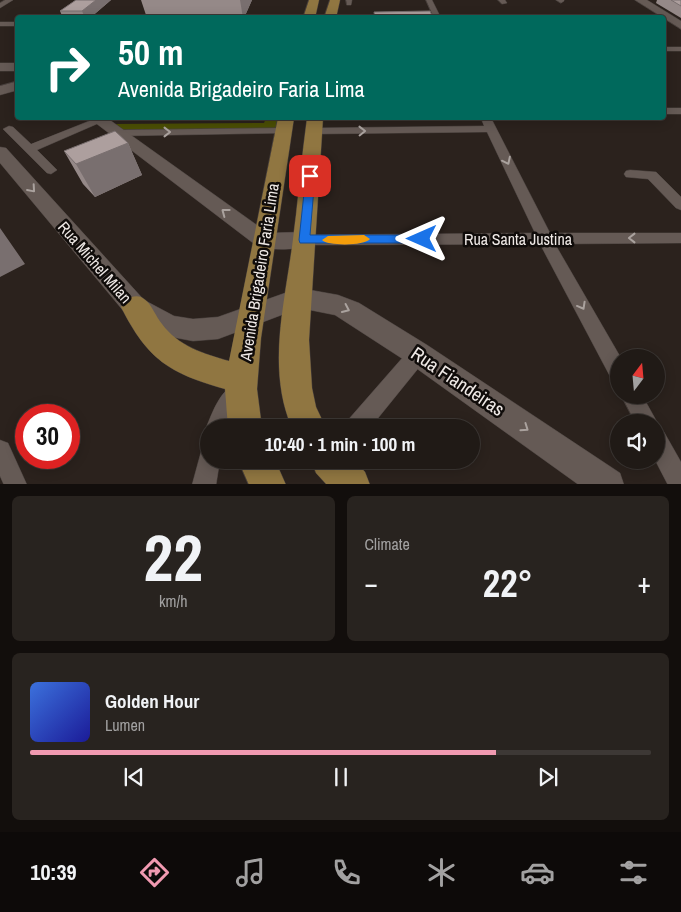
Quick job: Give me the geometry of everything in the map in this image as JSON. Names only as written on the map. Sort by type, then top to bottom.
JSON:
[{"type":"main road","points":[[331,15],[335,0]]},
{"type":"main road","name":"Avenida Brigadeiro Faria Lima","points":[[244,419],[242,384],[250,317],[284,124]]},
{"type":"main road","points":[[304,419],[296,392],[295,350],[314,124]]},
{"type":"main road","points":[[135,307],[156,340],[178,357],[242,384]]},
{"type":"main road","points":[[260,469],[268,484]]},
{"type":"main road","points":[[338,469],[352,484]]},
{"type":"street","points":[[0,6],[10,0]]},
{"type":"street","points":[[429,0],[436,15]]},
{"type":"street","points":[[640,0],[664,15]]},
{"type":"street","points":[[666,16],[681,26]]},
{"type":"street","points":[[0,24],[15,24]]},
{"type":"street","points":[[666,49],[681,49]]},
{"type":"street","points":[[0,67],[15,67]]},
{"type":"street","points":[[0,91],[15,86]]},
{"type":"street","points":[[666,111],[681,111]]},
{"type":"street","points":[[29,149],[97,120]]},
{"type":"street","points":[[100,120],[264,241]]},
{"type":"street","points":[[314,124],[489,123],[544,238],[610,357]]},
{"type":"street","points":[[118,133],[284,124]]},
{"type":"street","points":[[9,129],[51,170]]},
{"type":"street","name":"Rua Michel Milan","points":[[0,152],[135,307],[170,327],[193,330],[218,328],[299,298]]},
{"type":"street","points":[[630,174],[652,175],[681,205]]},
{"type":"street","name":"Rua Santa Justina","points":[[264,241],[681,238]]},
{"type":"street","name":"Rua Fiandeiras","points":[[299,298],[326,301],[350,310],[418,354],[608,484]]},
{"type":"street","points":[[364,419],[418,354]]},
{"type":"street","points":[[221,419],[225,408],[242,384]]},
{"type":"street","points":[[0,451],[16,484]]},
{"type":"street","points":[[665,456],[681,484]]},
{"type":"street","points":[[204,484],[207,469]]},
{"type":"shaded area","points":[[265,120],[281,120],[279,129],[123,130],[113,124],[264,123]]},
{"type":"building","points":[[76,0],[96,0],[82,11],[60,11]]},
{"type":"building","points":[[671,0],[681,0],[681,6]]},
{"type":"building","points":[[430,11],[432,15],[374,15],[374,12]]},
{"type":"building","points":[[115,131],[128,143],[76,164],[64,151]]},
{"type":"slow traffic","points":[[328,240],[364,239]]},
{"type":"route","points":[[310,176],[304,240],[422,239]]}]
